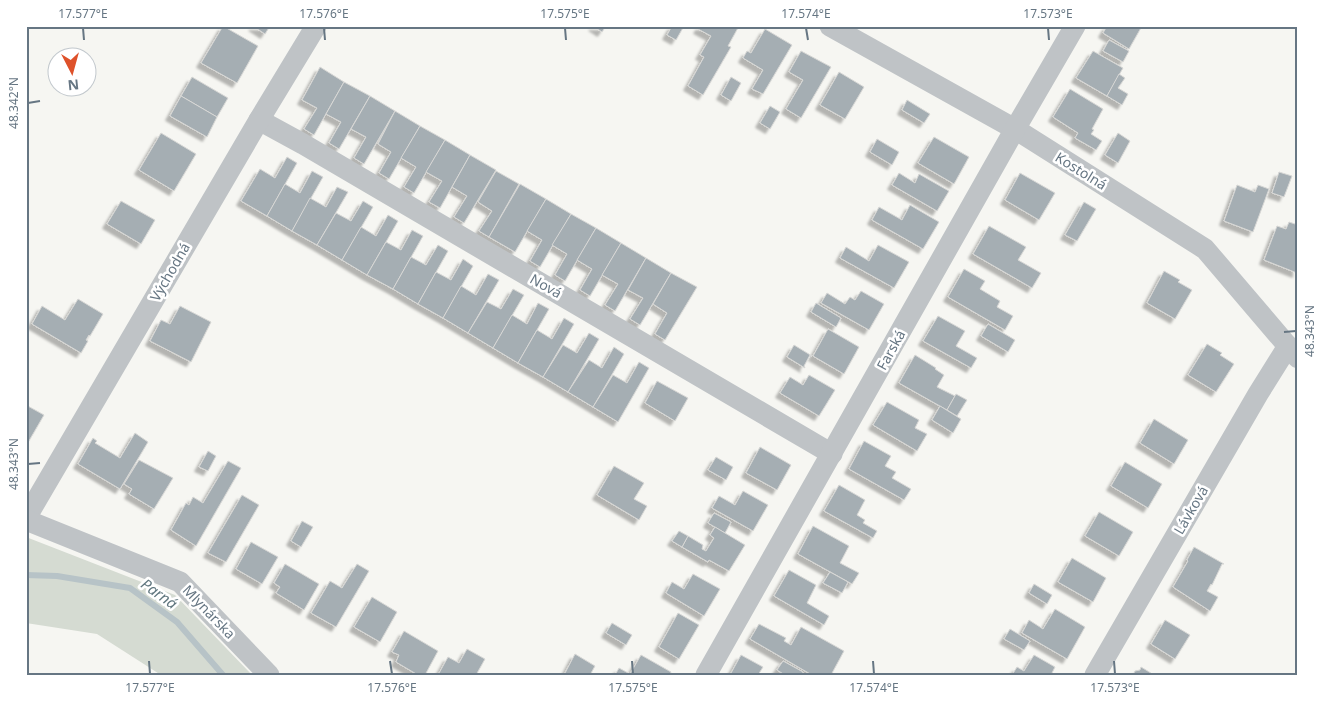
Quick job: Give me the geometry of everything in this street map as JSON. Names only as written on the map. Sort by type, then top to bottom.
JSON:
[{"type":"street","name":"Východná","points":[[26,519],[316,26]]},
{"type":"street","name":"Kostolná","points":[[830,26],[1015,129],[1205,249],[1293,352]]},
{"type":"street","name":"Farská","points":[[706,675],[1015,129],[1076,26]]},
{"type":"street","name":"Nová","points":[[259,120],[832,454]]},
{"type":"street","name":"Lávková","points":[[1095,675],[1258,394],[1293,352]]},
{"type":"street","name":"Mlynárska","points":[[26,519],[180,582],[269,675]]},
{"type":"shaded area","points":[[26,537],[175,595],[252,675],[161,675],[97,634],[26,623]]},
{"type":"building","points":[[223,26],[258,46],[237,83],[201,63]]},
{"type":"building","points":[[253,26],[270,26],[265,34]]},
{"type":"building","points":[[593,26],[606,26],[602,32]]},
{"type":"building","points":[[672,26],[684,26],[676,40],[667,35]]},
{"type":"building","points":[[700,26],[739,26],[728,46],[731,47],[703,95],[688,86],[704,57],[700,55],[711,36],[698,29]]},
{"type":"building","points":[[1107,26],[1142,26],[1129,49],[1103,33]]},
{"type":"building","points":[[765,29],[792,45],[763,94],[752,89],[763,70],[743,58],[747,51],[751,53]]},
{"type":"building","points":[[1109,40],[1129,51],[1123,62],[1103,51]]},
{"type":"building","points":[[801,51],[831,67],[801,118],[786,109],[803,80],[789,72]]},
{"type":"building","points":[[1093,51],[1123,68],[1107,96],[1076,78]]},
{"type":"building","points":[[320,67],[344,82],[314,135],[304,129],[317,108],[302,100]]},
{"type":"building","points":[[839,72],[864,87],[845,119],[820,105]]},
{"type":"building","points":[[1119,74],[1125,78],[1118,88],[1128,94],[1122,105],[1107,96]]},
{"type":"building","points":[[192,77],[228,98],[217,117],[181,96]]},
{"type":"building","points":[[731,77],[741,83],[731,101],[721,95]]},
{"type":"building","points":[[344,82],[370,96],[339,149],[329,143],[341,122],[326,114]]},
{"type":"building","points":[[1070,89],[1103,109],[1091,134],[1102,141],[1096,150],[1075,138],[1078,133],[1053,117]]},
{"type":"building","points":[[181,96],[217,117],[207,137],[170,116]]},
{"type":"building","points":[[370,96],[395,111],[364,164],[354,158],[366,137],[351,129]]},
{"type":"building","points":[[907,100],[930,114],[924,123],[902,110]]},
{"type":"building","points":[[770,106],[780,112],[770,129],[760,123]]},
{"type":"building","points":[[395,111],[420,126],[389,179],[379,173],[391,152],[378,144]]},
{"type":"building","points":[[420,126],[445,140],[414,193],[404,187],[416,167],[401,158]]},
{"type":"building","points":[[161,133],[196,154],[174,191],[139,170]]},
{"type":"building","points":[[1118,133],[1130,141],[1118,163],[1105,155]]},
{"type":"building","points":[[934,137],[969,157],[954,184],[918,163]]},
{"type":"building","points":[[877,139],[899,152],[892,165],[870,152]]},
{"type":"building","points":[[445,140],[470,155],[440,208],[429,202],[442,181],[426,172]]},
{"type":"building","points":[[470,155],[496,170],[464,223],[454,217],[467,196],[452,187]]},
{"type":"building","points":[[287,157],[297,163],[267,216],[241,201],[260,169],[275,178]]},
{"type":"building","points":[[312,171],[323,177],[292,231],[267,216],[285,184],[300,193]]},
{"type":"building","points":[[496,171],[519,184],[489,237],[479,231],[492,211],[478,202]]},
{"type":"building","points":[[1279,172],[1292,176],[1284,197],[1272,193]]},
{"type":"building","points":[[899,173],[915,183],[919,174],[949,191],[937,211],[892,185]]},
{"type":"building","points":[[1020,173],[1055,193],[1039,220],[1005,200]]},
{"type":"building","points":[[520,184],[546,199],[515,252],[489,237]]},
{"type":"building","points":[[1237,185],[1255,192],[1258,185],[1269,189],[1253,232],[1224,221]]},
{"type":"building","points":[[337,187],[348,192],[317,245],[292,231],[310,198],[326,207]]},
{"type":"building","points":[[546,199],[571,214],[540,267],[530,261],[542,240],[527,231]]},
{"type":"building","points":[[121,201],[155,220],[141,244],[107,224]]},
{"type":"building","points":[[363,201],[373,207],[342,260],[317,245],[336,213],[351,221]]},
{"type":"building","points":[[1084,202],[1096,209],[1077,241],[1065,235]]},
{"type":"building","points":[[910,205],[939,222],[923,249],[872,220],[879,207],[902,220]]},
{"type":"building","points":[[571,214],[596,228],[565,281],[555,275],[567,254],[552,245]]},
{"type":"building","points":[[388,215],[398,221],[367,275],[342,260],[361,227],[376,236]]},
{"type":"building","points":[[1289,222],[1298,225],[1297,273],[1264,260],[1277,226],[1286,229]]},
{"type":"building","points":[[989,226],[1026,247],[1018,260],[1041,273],[1032,288],[973,254]]},
{"type":"building","points":[[596,228],[621,243],[590,296],[580,290],[592,269],[577,260]]},
{"type":"building","points":[[412,230],[423,236],[393,289],[367,275],[386,242],[401,250]]},
{"type":"building","points":[[621,243],[646,258],[615,311],[605,305],[618,284],[602,275]]},
{"type":"building","points":[[438,245],[448,251],[418,304],[393,289],[411,257],[426,265]]},
{"type":"building","points":[[878,245],[909,262],[894,288],[840,258],[846,247],[869,261]]},
{"type":"building","points":[[646,258],[671,273],[640,325],[630,319],[643,298],[628,290]]},
{"type":"building","points":[[463,259],[473,266],[443,318],[418,304],[436,272],[451,280]]},
{"type":"building","points":[[964,269],[985,281],[980,289],[1000,301],[997,307],[1013,316],[1005,330],[948,297]]},
{"type":"building","points":[[1164,271],[1180,280],[1178,282],[1192,290],[1175,319],[1147,303]]},
{"type":"building","points":[[671,273],[697,287],[665,340],[655,334],[667,313],[653,304]]},
{"type":"building","points":[[488,274],[499,280],[468,333],[443,318],[461,286],[476,295]]},
{"type":"building","points":[[513,289],[524,295],[493,348],[468,333],[487,302],[501,309]]},
{"type":"building","points":[[861,291],[884,304],[869,330],[821,303],[827,293],[845,304],[850,297],[855,300]]},
{"type":"building","points":[[78,299],[103,314],[86,340],[88,341],[81,353],[32,324],[42,306],[65,320]]},
{"type":"building","points":[[538,303],[549,309],[518,363],[493,348],[512,315],[527,324]]},
{"type":"building","points":[[816,303],[841,318],[836,327],[811,312]]},
{"type":"building","points":[[180,306],[211,322],[191,362],[150,341],[161,320],[170,324]]},
{"type":"building","points":[[938,316],[965,331],[956,346],[977,358],[971,368],[923,341]]},
{"type":"building","points":[[564,318],[574,324],[543,377],[518,363],[537,330],[552,339]]},
{"type":"building","points":[[988,324],[1015,340],[1008,352],[981,336]]},
{"type":"building","points":[[828,329],[859,347],[844,374],[813,356]]},
{"type":"building","points":[[589,333],[599,339],[568,392],[543,377],[563,345],[577,353]]},
{"type":"building","points":[[1207,344],[1222,353],[1220,355],[1234,364],[1216,392],[1188,375]]},
{"type":"building","points":[[794,345],[812,356],[810,355],[804,366],[805,368],[787,357]]},
{"type":"building","points":[[614,347],[624,354],[593,407],[568,392],[589,360],[602,368]]},
{"type":"building","points":[[915,355],[944,375],[937,387],[955,396],[947,410],[899,383]]},
{"type":"building","points":[[639,362],[649,368],[618,422],[593,407],[613,375],[627,383]]},
{"type":"building","points":[[809,375],[835,390],[819,416],[780,393],[790,377],[803,385]]},
{"type":"building","points":[[657,381],[688,398],[675,421],[645,403]]},
{"type":"building","points":[[956,394],[967,400],[957,416],[947,410]]},
{"type":"building","points":[[887,402],[919,420],[915,428],[927,434],[917,451],[873,425]]},
{"type":"building","points":[[26,405],[44,415],[26,446]]},
{"type":"building","points":[[940,406],[961,419],[953,433],[932,420]]},
{"type":"building","points":[[1154,419],[1188,440],[1174,464],[1140,443]]},
{"type":"building","points":[[135,433],[148,442],[120,489],[78,464],[93,438],[97,441],[95,443],[120,458]]},
{"type":"building","points":[[864,441],[891,456],[885,466],[896,472],[892,478],[911,489],[904,500],[849,469]]},
{"type":"building","points":[[760,447],[791,465],[777,490],[746,473]]},
{"type":"building","points":[[208,451],[216,456],[208,471],[199,467]]},
{"type":"building","points":[[716,457],[733,467],[726,480],[708,470]]},
{"type":"building","points":[[139,460],[173,478],[154,509],[129,494],[132,489],[124,484]]},
{"type":"building","points":[[228,461],[241,468],[196,546],[171,530],[186,503],[189,505],[193,497],[203,503]]},
{"type":"building","points":[[1125,462],[1162,484],[1148,508],[1111,486]]},
{"type":"building","points":[[614,466],[644,483],[634,499],[647,506],[639,520],[597,495]]},
{"type":"building","points":[[839,485],[865,500],[857,515],[865,520],[863,523],[877,531],[873,538],[824,511]]},
{"type":"building","points":[[743,491],[768,505],[753,531],[712,508],[719,496],[735,505]]},
{"type":"building","points":[[242,495],[259,505],[226,562],[208,553]]},
{"type":"building","points":[[1099,512],[1133,532],[1119,556],[1085,536]]},
{"type":"building","points":[[714,513],[731,522],[725,533],[708,523]]},
{"type":"building","points":[[302,521],[313,527],[301,547],[291,541]]},
{"type":"building","points":[[813,526],[849,546],[840,563],[859,573],[852,584],[798,554]]},
{"type":"building","points":[[715,527],[745,545],[729,571],[709,560],[708,562],[682,547],[688,536],[703,545],[702,549],[706,551],[714,538],[710,535]]},
{"type":"building","points":[[679,531],[688,536],[682,547],[672,541]]},
{"type":"building","points":[[251,542],[278,557],[262,584],[236,569]]},
{"type":"building","points":[[1194,547],[1224,564],[1222,564],[1207,591],[1218,597],[1210,611],[1173,587]]},
{"type":"building","points":[[1072,558],[1106,578],[1093,602],[1058,582]]},
{"type":"building","points":[[285,564],[319,584],[304,610],[276,593],[280,587],[274,583]]},
{"type":"building","points":[[357,564],[369,571],[336,627],[311,613],[330,581],[342,588]]},
{"type":"building","points":[[789,570],[816,585],[807,603],[829,616],[824,625],[774,596]]},
{"type":"building","points":[[830,572],[848,582],[842,593],[823,583]]},
{"type":"building","points":[[693,574],[720,589],[704,616],[666,593],[672,582],[684,589]]},
{"type":"building","points":[[1034,584],[1052,595],[1047,604],[1029,593]]},
{"type":"building","points":[[372,597],[397,612],[380,642],[354,627]]},
{"type":"building","points":[[1055,609],[1085,627],[1067,659],[1022,633],[1029,620],[1043,629]]},
{"type":"building","points":[[678,613],[699,625],[679,659],[659,647]]},
{"type":"building","points":[[1165,620],[1190,635],[1175,659],[1151,644]]},
{"type":"building","points":[[612,623],[632,635],[626,645],[606,633]]},
{"type":"building","points":[[759,624],[786,638],[784,641],[791,645],[801,627],[844,651],[831,675],[812,675],[750,639]]},
{"type":"building","points":[[1010,629],[1030,641],[1024,650],[1004,639]]},
{"type":"building","points":[[404,631],[438,651],[425,675],[418,675],[396,662],[399,655],[392,652]]},
{"type":"building","points":[[467,649],[485,659],[476,675],[438,675],[448,657],[459,663]]},
{"type":"building","points":[[575,654],[595,666],[590,675],[564,675]]},
{"type":"building","points":[[641,655],[671,672],[670,675],[615,675],[619,668],[630,674]]},
{"type":"building","points":[[741,655],[763,667],[758,675],[730,675]]},
{"type":"building","points":[[1034,655],[1055,667],[1052,673],[1054,675],[1012,675],[1017,667],[1024,671]]},
{"type":"building","points":[[783,661],[803,672],[802,675],[785,675],[777,670]]},
{"type":"building","points":[[1141,667],[1154,675],[1133,675]]},
{"type":"waterway","name":"Parná","points":[[26,575],[57,576],[130,588],[177,622],[223,675]]}]
